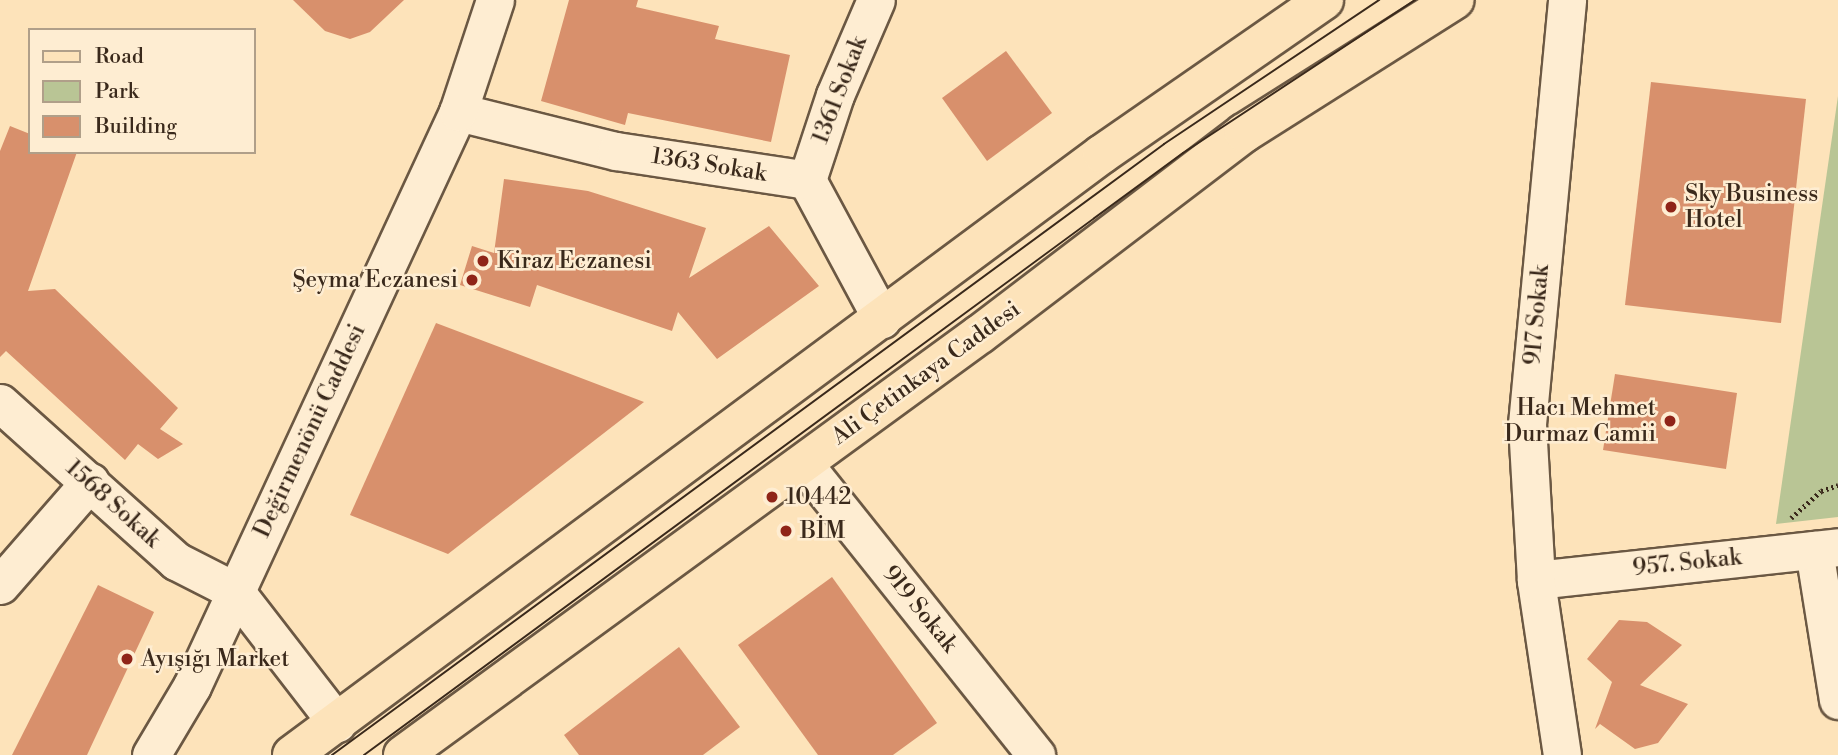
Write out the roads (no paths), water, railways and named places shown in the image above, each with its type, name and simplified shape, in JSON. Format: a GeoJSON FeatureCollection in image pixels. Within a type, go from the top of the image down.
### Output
{"type":"FeatureCollection","features":[{"type":"Feature","properties":{"kind":"main road"},"geometry":{"type":"LineString","coordinates":[[292,755],[1222,67],[1324,0]]}},
{"type":"Feature","properties":{"kind":"main road","name":"Ali Çetinkaya Caddesi"},"geometry":{"type":"LineString","coordinates":[[403,755],[803,463],[1244,133],[1454,0]]}},
{"type":"Feature","properties":{"kind":"street","name":"Değirmenönü Caddesi"},"geometry":{"type":"LineString","coordinates":[[151,755],[192,686],[458,112],[495,0]]}},
{"type":"Feature","properties":{"kind":"street","name":"1361 Sokak"},"geometry":{"type":"LineString","coordinates":[[807,180],[835,95],[876,0]]}},
{"type":"Feature","properties":{"kind":"street","name":"917 Sokak"},"geometry":{"type":"LineString","coordinates":[[1562,755],[1536,580],[1527,424],[1567,0]]}},
{"type":"Feature","properties":{"kind":"street","name":"1363 Sokak"},"geometry":{"type":"LineString","coordinates":[[458,112],[616,151],[807,180]]}},
{"type":"Feature","properties":{"kind":"street"},"geometry":{"type":"LineString","coordinates":[[807,180],[882,319]]}},
{"type":"Feature","properties":{"kind":"street","name":"1568 Sokak"},"geometry":{"type":"LineString","coordinates":[[0,403],[176,561],[235,591]]}},
{"type":"Feature","properties":{"kind":"street","name":"919 Sokak"},"geometry":{"type":"LineString","coordinates":[[803,463],[1036,755]]}},
{"type":"Feature","properties":{"kind":"street"},"geometry":{"type":"LineString","coordinates":[[0,585],[90,482]]}},
{"type":"Feature","properties":{"kind":"street"},"geometry":{"type":"LineString","coordinates":[[1812,550],[1838,700]]}},
{"type":"Feature","properties":{"kind":"street","name":"957. Sokak"},"geometry":{"type":"LineString","coordinates":[[1536,580],[1812,550]]}},
{"type":"Feature","properties":{"kind":"street"},"geometry":{"type":"LineString","coordinates":[[235,591],[337,723]]}},
{"type":"Feature","properties":{"kind":"tram line"},"geometry":{"type":"LineString","coordinates":[[332,755],[1164,144],[1379,0]]}},
{"type":"Feature","properties":{"kind":"tram line"},"geometry":{"type":"LineString","coordinates":[[364,755],[1183,153],[1415,0]]}},
{"type":"Feature","properties":{"kind":"place","name":"Sky Business Hotel"},"geometry":{"type":"Point","coordinates":[1671,207]}},
{"type":"Feature","properties":{"kind":"place","name":"Kiraz Eczanesi"},"geometry":{"type":"Point","coordinates":[483,261]}},
{"type":"Feature","properties":{"kind":"place","name":"Şeyma Eczanesi"},"geometry":{"type":"Point","coordinates":[472,280]}},
{"type":"Feature","properties":{"kind":"place","name":"Hacı Mehmet Durmaz Camii"},"geometry":{"type":"Point","coordinates":[1670,421]}},
{"type":"Feature","properties":{"kind":"place","name":"10442"},"geometry":{"type":"Point","coordinates":[772,497]}},
{"type":"Feature","properties":{"kind":"place","name":"BİM"},"geometry":{"type":"Point","coordinates":[786,531]}},
{"type":"Feature","properties":{"kind":"place","name":"Ayışığı Market"},"geometry":{"type":"Point","coordinates":[127,659]}}]}
